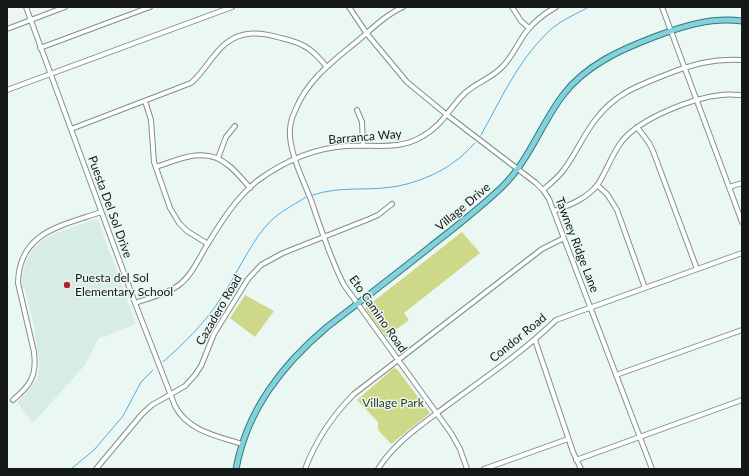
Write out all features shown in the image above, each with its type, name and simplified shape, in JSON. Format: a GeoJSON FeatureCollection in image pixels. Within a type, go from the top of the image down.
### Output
{"type":"FeatureCollection","features":[{"type":"Feature","properties":{"kind":"main road","name":"Village Drive"},"geometry":{"type":"LineString","coordinates":[[236,469],[242,444],[252,420],[264,398],[283,370],[310,342],[476,211],[504,185],[517,170],[554,108],[577,79],[598,63],[618,51],[671,30],[706,21],[742,20]]}},
{"type":"Feature","properties":{"kind":"street","name":"Puesta Del Sol Drive"},"geometry":{"type":"LineString","coordinates":[[26,7],[135,303],[178,413],[188,423],[199,429],[242,444]]}},
{"type":"Feature","properties":{"kind":"street"},"geometry":{"type":"LineString","coordinates":[[7,29],[66,7]]}},
{"type":"Feature","properties":{"kind":"street"},"geometry":{"type":"LineString","coordinates":[[40,48],[150,7]]}},
{"type":"Feature","properties":{"kind":"street"},"geometry":{"type":"LineString","coordinates":[[7,90],[232,7]]}},
{"type":"Feature","properties":{"kind":"street","name":"Tawney Ridge Lane"},"geometry":{"type":"LineString","coordinates":[[349,7],[367,34],[407,82],[543,190],[549,199],[652,469]]}},
{"type":"Feature","properties":{"kind":"street","name":"Eto Camino Road"},"geometry":{"type":"LineString","coordinates":[[403,7],[385,18],[326,66],[308,86],[301,97],[291,120],[290,137],[295,158],[340,276],[357,304],[456,442],[467,469]]}},
{"type":"Feature","properties":{"kind":"street"},"geometry":{"type":"LineString","coordinates":[[512,7],[521,21],[530,28]]}},
{"type":"Feature","properties":{"kind":"street","name":"Barranca Way"},"geometry":{"type":"LineString","coordinates":[[135,303],[156,296],[181,284],[194,268],[226,216],[250,188],[271,172],[295,158],[330,148],[344,146],[391,146],[409,143],[428,133],[447,115],[465,93],[492,76],[503,66],[530,28],[545,14],[556,7]]}},
{"type":"Feature","properties":{"kind":"street"},"geometry":{"type":"LineString","coordinates":[[662,7],[742,222]]}},
{"type":"Feature","properties":{"kind":"street"},"geometry":{"type":"LineString","coordinates":[[71,129],[190,83],[202,73],[224,45],[235,38],[251,33],[273,35],[303,45],[318,57],[326,66]]}},
{"type":"Feature","properties":{"kind":"street"},"geometry":{"type":"LineString","coordinates":[[543,190],[566,168],[582,139],[597,118],[614,100],[632,88],[685,68],[716,59],[742,60]]}},
{"type":"Feature","properties":{"kind":"street"},"geometry":{"type":"LineString","coordinates":[[554,211],[580,200],[597,185],[622,141],[637,127],[651,118],[696,100],[722,94],[742,96]]}},
{"type":"Feature","properties":{"kind":"street"},"geometry":{"type":"LineString","coordinates":[[145,101],[152,120],[153,157],[170,208],[176,219],[187,231],[208,244]]}},
{"type":"Feature","properties":{"kind":"street"},"geometry":{"type":"LineString","coordinates":[[357,110],[362,122],[363,146]]}},
{"type":"Feature","properties":{"kind":"street"},"geometry":{"type":"LineString","coordinates":[[218,158],[226,137],[235,126]]}},
{"type":"Feature","properties":{"kind":"street"},"geometry":{"type":"LineString","coordinates":[[637,127],[653,151],[697,269]]}},
{"type":"Feature","properties":{"kind":"street"},"geometry":{"type":"LineString","coordinates":[[156,167],[194,155],[206,155],[218,158],[228,165],[250,188]]}},
{"type":"Feature","properties":{"kind":"street"},"geometry":{"type":"LineString","coordinates":[[729,187],[742,183]]}},
{"type":"Feature","properties":{"kind":"street"},"geometry":{"type":"LineString","coordinates":[[597,185],[607,194],[617,210],[645,288]]}},
{"type":"Feature","properties":{"kind":"street","name":"Cazadero Road"},"geometry":{"type":"LineString","coordinates":[[96,469],[142,414],[152,405],[185,386],[199,371],[214,334],[248,279],[256,269],[265,261],[275,256],[369,219],[392,204]]}},
{"type":"Feature","properties":{"kind":"street"},"geometry":{"type":"LineString","coordinates":[[14,400],[30,384],[35,361],[18,283],[18,272],[24,253],[32,243],[45,234],[101,212]]}},
{"type":"Feature","properties":{"kind":"street"},"geometry":{"type":"LineString","coordinates":[[306,469],[320,436],[340,409],[354,394],[542,249],[564,238]]}},
{"type":"Feature","properties":{"kind":"street","name":"Condor Road"},"geometry":{"type":"LineString","coordinates":[[378,469],[391,452],[413,431],[535,340],[556,320],[742,253]]}},
{"type":"Feature","properties":{"kind":"street"},"geometry":{"type":"LineString","coordinates":[[616,375],[742,330]]}},
{"type":"Feature","properties":{"kind":"street"},"geometry":{"type":"LineString","coordinates":[[535,340],[568,439],[581,469]]}},
{"type":"Feature","properties":{"kind":"street"},"geometry":{"type":"LineString","coordinates":[[576,460],[742,400]]}},
{"type":"Feature","properties":{"kind":"street"},"geometry":{"type":"LineString","coordinates":[[484,469],[568,439]]}},
{"type":"Feature","properties":{"kind":"shaded area"},"geometry":{"type":"Polygon","coordinates":[[[96,219],[98,220],[136,324],[98,339],[85,365],[33,423],[17,402],[35,382],[39,370],[39,358],[35,339],[36,334],[25,289],[22,287],[22,276],[26,261],[33,248],[43,240],[54,234],[96,219]]]}},
{"type":"Feature","properties":{"kind":"green space"},"geometry":{"type":"Polygon","coordinates":[[[462,232],[480,253],[404,313],[409,320],[386,337],[365,308],[462,232]]]}},
{"type":"Feature","properties":{"kind":"green space"},"geometry":{"type":"Polygon","coordinates":[[[245,295],[274,311],[255,337],[230,318],[245,295]]]}},
{"type":"Feature","properties":{"kind":"green space","name":"Village Park"},"geometry":{"type":"Polygon","coordinates":[[[394,368],[397,369],[430,413],[391,444],[378,430],[378,422],[357,400],[394,368]]]}},
{"type":"Feature","properties":{"kind":"waterway"},"geometry":{"type":"LineString","coordinates":[[481,135],[517,70],[535,46],[555,26],[589,7]]}},
{"type":"Feature","properties":{"kind":"waterway"},"geometry":{"type":"LineString","coordinates":[[313,195],[323,192],[382,188],[408,184],[432,175],[447,167],[460,158],[475,143]]}},
{"type":"Feature","properties":{"kind":"waterway"},"geometry":{"type":"LineString","coordinates":[[163,362],[207,318],[225,292],[253,243],[270,221],[306,197]]}},
{"type":"Feature","properties":{"kind":"waterway"},"geometry":{"type":"LineString","coordinates":[[71,469],[94,450],[123,416],[141,382],[153,370]]}},
{"type":"Feature","properties":{"kind":"place","name":"Puesta del Sol Elementary School"},"geometry":{"type":"Point","coordinates":[67,285]}}]}
